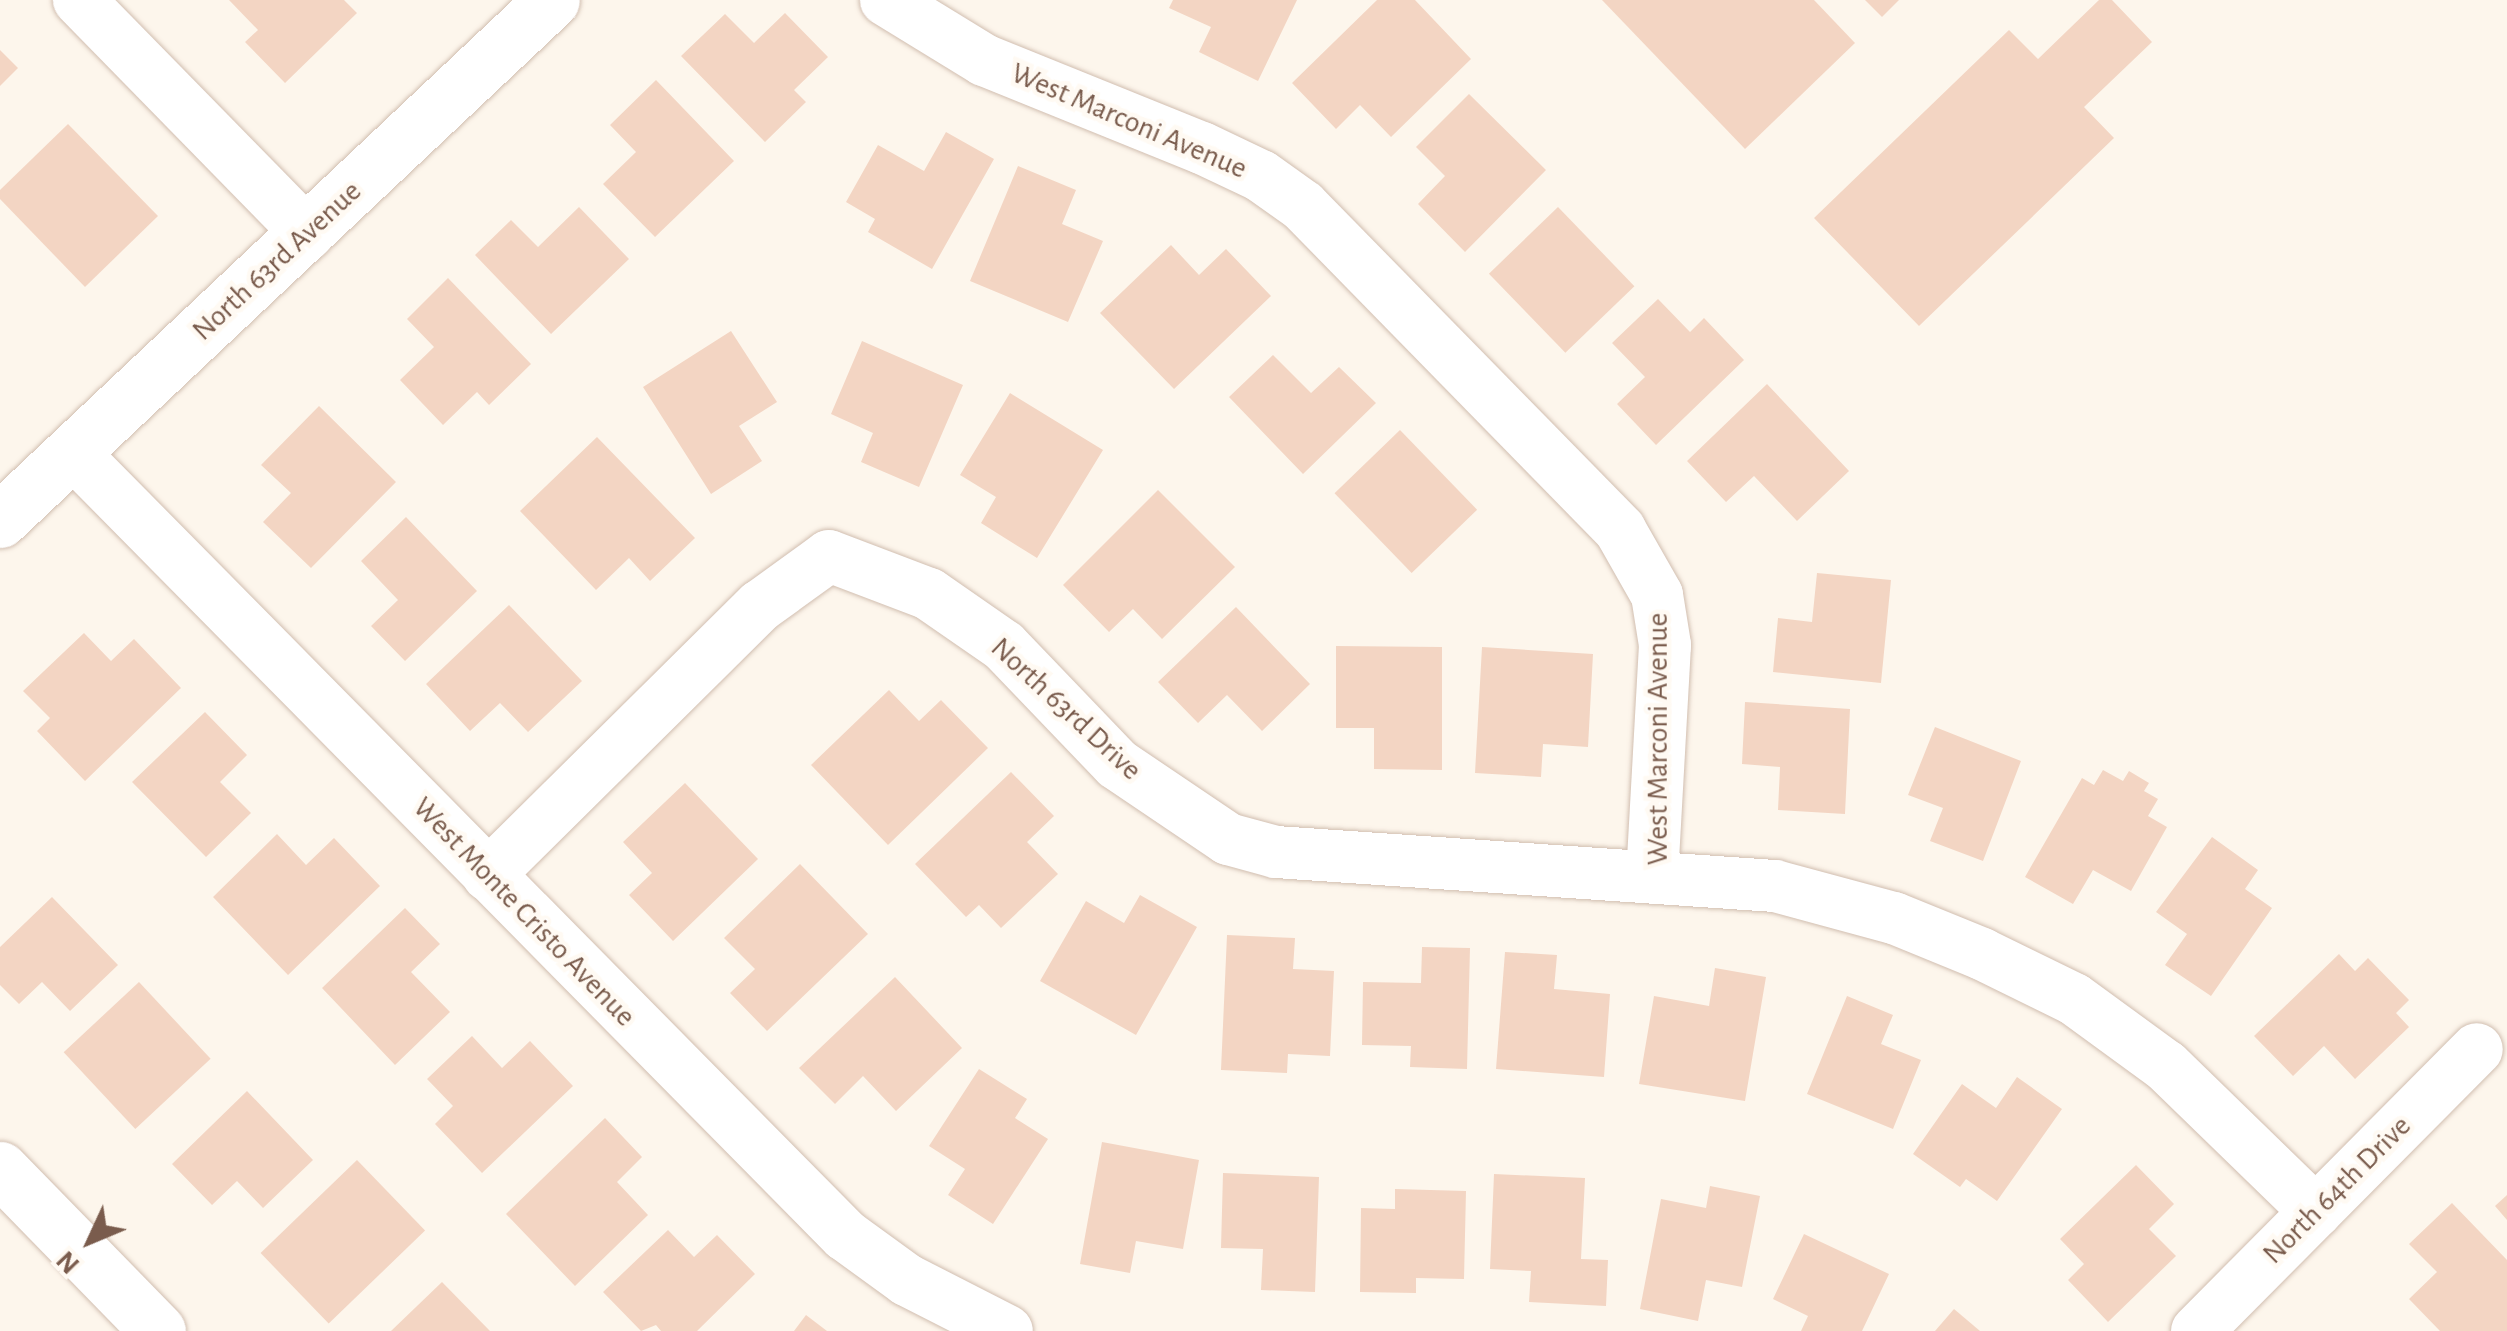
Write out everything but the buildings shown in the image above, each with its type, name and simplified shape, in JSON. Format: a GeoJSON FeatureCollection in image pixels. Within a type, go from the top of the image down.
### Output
{"type":"FeatureCollection","features":[{"type":"Feature","properties":{"kind":"street"},"geometry":{"type":"LineString","coordinates":[[80,0],[308,234]]}},
{"type":"Feature","properties":{"kind":"street","name":"North 63rd Avenue"},"geometry":{"type":"LineString","coordinates":[[0,520],[308,234],[552,0]]}},
{"type":"Feature","properties":{"kind":"street","name":"West Marconi Avenue"},"geometry":{"type":"LineString","coordinates":[[886,0],[984,60],[1202,148],[1261,176],[1303,206],[1620,530],[1657,595],[1664,645],[1652,876],[1775,886],[1894,918],[2074,999],[2166,1066],[2316,1212]]}},
{"type":"Feature","properties":{"kind":"street","name":"West Monte Cristo Avenue"},"geometry":{"type":"LineString","coordinates":[[73,452],[844,1235],[907,1280],[1007,1331]]}},
{"type":"Feature","properties":{"kind":"street","name":"North 63rd Drive"},"geometry":{"type":"LineString","coordinates":[[488,875],[760,606],[829,556],[929,594],[1004,646],[1117,764],[1228,839],[1276,852],[1652,876]]}},
{"type":"Feature","properties":{"kind":"street","name":"North 64th Drive"},"geometry":{"type":"LineString","coordinates":[[2197,1331],[2477,1049]]}},
{"type":"Feature","properties":{"kind":"street"},"geometry":{"type":"LineString","coordinates":[[0,1169],[158,1331]]}}]}
